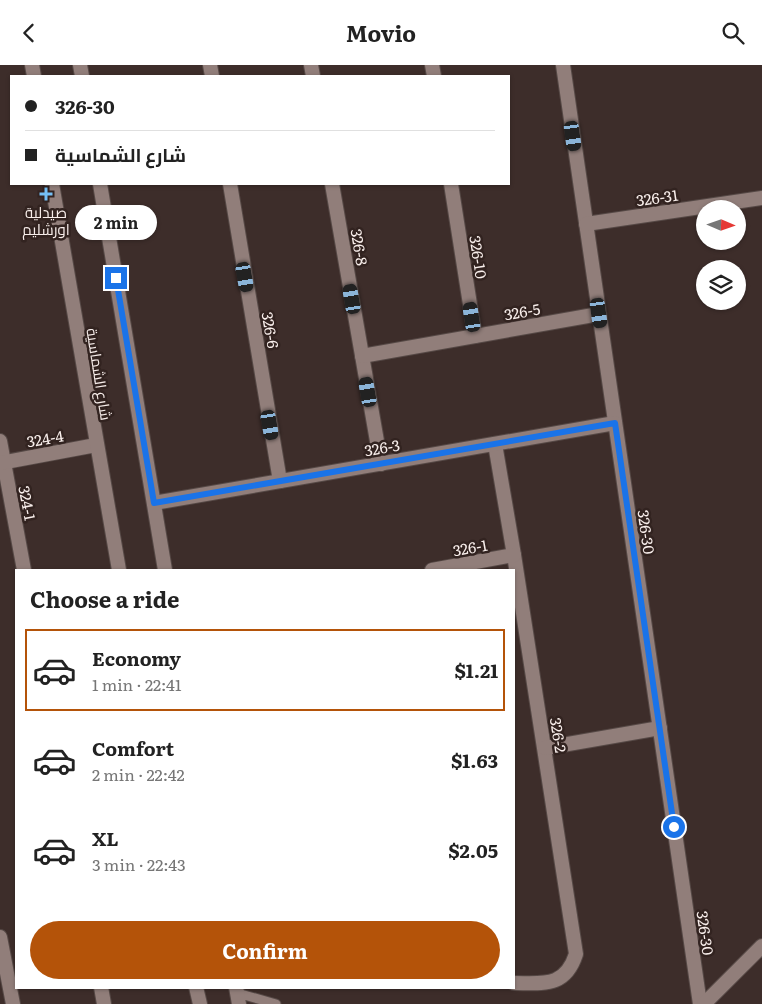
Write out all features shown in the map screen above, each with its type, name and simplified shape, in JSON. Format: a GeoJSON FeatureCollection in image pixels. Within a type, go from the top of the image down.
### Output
{"type":"FeatureCollection","features":[{"type":"Feature","properties":{"kind":"street","name":"326-30"},"geometry":{"type":"LineString","coordinates":[[563,65],[702,1004]]}},
{"type":"Feature","properties":{"kind":"street","name":"شارع الشماسية"},"geometry":{"type":"LineString","coordinates":[[52,185],[119,569]]}},
{"type":"Feature","properties":{"kind":"street","name":"شارع الشماسية"},"geometry":{"type":"LineString","coordinates":[[100,185],[165,569]]}},
{"type":"Feature","properties":{"kind":"street","name":"326-6"},"geometry":{"type":"LineString","coordinates":[[230,185],[280,481]]}},
{"type":"Feature","properties":{"kind":"street","name":"326-8"},"geometry":{"type":"LineString","coordinates":[[332,185],[381,464]]}},
{"type":"Feature","properties":{"kind":"street","name":"326-10"},"geometry":{"type":"LineString","coordinates":[[451,185],[476,336]]}},
{"type":"Feature","properties":{"kind":"street","name":"326-31"},"geometry":{"type":"LineString","coordinates":[[586,224],[762,198]]}},
{"type":"Feature","properties":{"kind":"street","name":"326-5"},"geometry":{"type":"LineString","coordinates":[[362,356],[599,313]]}},
{"type":"Feature","properties":{"kind":"street","name":"326-3"},"geometry":{"type":"LineString","coordinates":[[154,503],[615,423]]}},
{"type":"Feature","properties":{"kind":"street","name":"324-1"},"geometry":{"type":"LineString","coordinates":[[0,441],[2,463],[24,569]]}},
{"type":"Feature","properties":{"kind":"street","name":"326-2"},"geometry":{"type":"LineString","coordinates":[[495,444],[576,954],[572,966],[563,977],[548,983],[515,983]]}},
{"type":"Feature","properties":{"kind":"street","name":"324-4"},"geometry":{"type":"LineString","coordinates":[[2,463],[96,445]]}},
{"type":"Feature","properties":{"kind":"street","name":"326-1"},"geometry":{"type":"LineString","coordinates":[[437,569],[514,555]]}},
{"type":"Feature","properties":{"kind":"street"},"geometry":{"type":"LineString","coordinates":[[544,749],[660,728]]}},
{"type":"Feature","properties":{"kind":"street"},"geometry":{"type":"LineString","coordinates":[[0,937],[13,1004]]}},
{"type":"Feature","properties":{"kind":"street"},"geometry":{"type":"LineString","coordinates":[[702,1004],[762,946]]}},
{"type":"Feature","properties":{"kind":"street"},"geometry":{"type":"LineString","coordinates":[[101,989],[104,1004]]}},
{"type":"Feature","properties":{"kind":"street"},"geometry":{"type":"LineString","coordinates":[[196,989],[200,1004]]}},
{"type":"Feature","properties":{"kind":"lane"},"geometry":{"type":"LineString","coordinates":[[237,995],[276,1004]]}},
{"type":"Feature","properties":{"kind":"place","name":"صيدلية اورشليم"},"geometry":{"type":"Point","coordinates":[46,194]}},
{"type":"Feature","properties":{"kind":"route"},"geometry":{"type":"LineString","coordinates":[[116,278],[154,503],[615,423],[674,827]]}}]}
